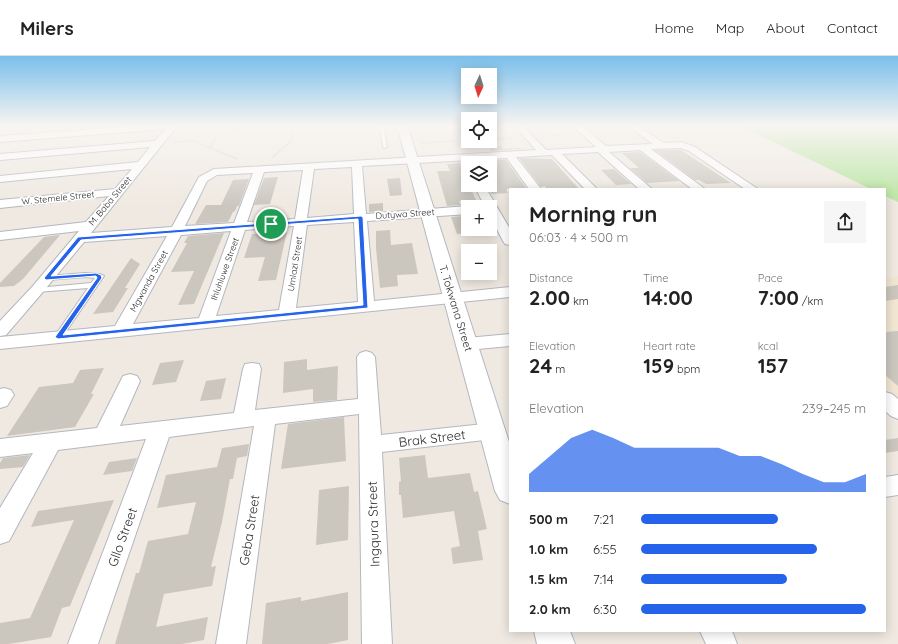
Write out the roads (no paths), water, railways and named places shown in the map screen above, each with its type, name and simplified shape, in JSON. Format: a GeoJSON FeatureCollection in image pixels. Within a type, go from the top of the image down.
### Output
{"type":"FeatureCollection","features":[{"type":"Feature","properties":{"kind":"street"},"geometry":{"type":"LineString","coordinates":[[0,157],[51,152]]}},
{"type":"Feature","properties":{"kind":"street","name":"M. Baba Street"},"geometry":{"type":"LineString","coordinates":[[0,331],[37,290],[88,226],[150,152]]}},
{"type":"Feature","properties":{"kind":"street"},"geometry":{"type":"LineString","coordinates":[[265,164],[309,166],[358,163],[409,152]]}},
{"type":"Feature","properties":{"kind":"street","name":"T. Tokwana Street"},"geometry":{"type":"LineString","coordinates":[[416,152],[427,212],[454,298],[509,487]]}},
{"type":"Feature","properties":{"kind":"street"},"geometry":{"type":"LineString","coordinates":[[423,152],[461,160]]}},
{"type":"Feature","properties":{"kind":"street"},"geometry":{"type":"LineString","coordinates":[[476,152],[479,156],[536,152]]}},
{"type":"Feature","properties":{"kind":"street"},"geometry":{"type":"LineString","coordinates":[[554,152],[590,188]]}},
{"type":"Feature","properties":{"kind":"street"},"geometry":{"type":"LineString","coordinates":[[606,152],[645,188]]}},
{"type":"Feature","properties":{"kind":"street"},"geometry":{"type":"LineString","coordinates":[[650,152],[698,188]]}},
{"type":"Feature","properties":{"kind":"street"},"geometry":{"type":"LineString","coordinates":[[696,152],[750,188]]}},
{"type":"Feature","properties":{"kind":"street"},"geometry":{"type":"LineString","coordinates":[[509,154],[533,188]]}},
{"type":"Feature","properties":{"kind":"street"},"geometry":{"type":"LineString","coordinates":[[358,163],[366,306]]}},
{"type":"Feature","properties":{"kind":"street","name":"Mgwanda Street"},"geometry":{"type":"LineString","coordinates":[[121,331],[177,230],[203,179],[214,172],[265,164]]}},
{"type":"Feature","properties":{"kind":"street","name":"Ihluhluwe Street"},"geometry":{"type":"LineString","coordinates":[[205,323],[265,164]]}},
{"type":"Feature","properties":{"kind":"street"},"geometry":{"type":"LineString","coordinates":[[0,178],[140,165]]}},
{"type":"Feature","properties":{"kind":"street","name":"Umlazi Street"},"geometry":{"type":"LineString","coordinates":[[287,314],[309,166]]}},
{"type":"Feature","properties":{"kind":"street","name":"W. Stemele Street"},"geometry":{"type":"LineString","coordinates":[[0,204],[117,192]]}},
{"type":"Feature","properties":{"kind":"street","name":"Dutywa Street"},"geometry":{"type":"LineString","coordinates":[[79,238],[461,210]]}},
{"type":"Feature","properties":{"kind":"street"},"geometry":{"type":"LineString","coordinates":[[497,213],[509,239]]}},
{"type":"Feature","properties":{"kind":"street"},"geometry":{"type":"LineString","coordinates":[[0,246],[6,236],[88,226]]}},
{"type":"Feature","properties":{"kind":"street"},"geometry":{"type":"LineString","coordinates":[[0,343],[509,292]]}},
{"type":"Feature","properties":{"kind":"street"},"geometry":{"type":"LineString","coordinates":[[467,344],[509,340]]}},
{"type":"Feature","properties":{"kind":"street","name":"Ingqura Street"},"geometry":{"type":"LineString","coordinates":[[366,357],[371,445],[377,644]]}},
{"type":"Feature","properties":{"kind":"street"},"geometry":{"type":"LineString","coordinates":[[252,369],[254,418]]}},
{"type":"Feature","properties":{"kind":"street"},"geometry":{"type":"LineString","coordinates":[[104,436],[130,381]]}},
{"type":"Feature","properties":{"kind":"street"},"geometry":{"type":"LineString","coordinates":[[886,400],[898,410]]}},
{"type":"Feature","properties":{"kind":"street"},"geometry":{"type":"LineString","coordinates":[[0,448],[368,404]]}},
{"type":"Feature","properties":{"kind":"street","name":"Geba Street"},"geometry":{"type":"LineString","coordinates":[[231,644],[254,418]]}},
{"type":"Feature","properties":{"kind":"street","name":"Gllo Street"},"geometry":{"type":"LineString","coordinates":[[83,644],[161,429]]}},
{"type":"Feature","properties":{"kind":"street","name":"Brak Street"},"geometry":{"type":"LineString","coordinates":[[371,445],[493,431]]}},
{"type":"Feature","properties":{"kind":"street"},"geometry":{"type":"LineString","coordinates":[[0,532],[51,442]]}},
{"type":"Feature","properties":{"kind":"street"},"geometry":{"type":"LineString","coordinates":[[886,487],[898,485]]}},
{"type":"Feature","properties":{"kind":"street"},"geometry":{"type":"LineString","coordinates":[[552,632],[556,644]]}},
{"type":"Feature","properties":{"kind":"street"},"geometry":{"type":"LineString","coordinates":[[716,632],[722,644]]}},
{"type":"Feature","properties":{"kind":"lane"},"geometry":{"type":"LineString","coordinates":[[46,278],[85,275],[100,276],[58,337]]}},
{"type":"Feature","properties":{"kind":"lane"},"geometry":{"type":"LineString","coordinates":[[37,290],[94,285]]}}]}
